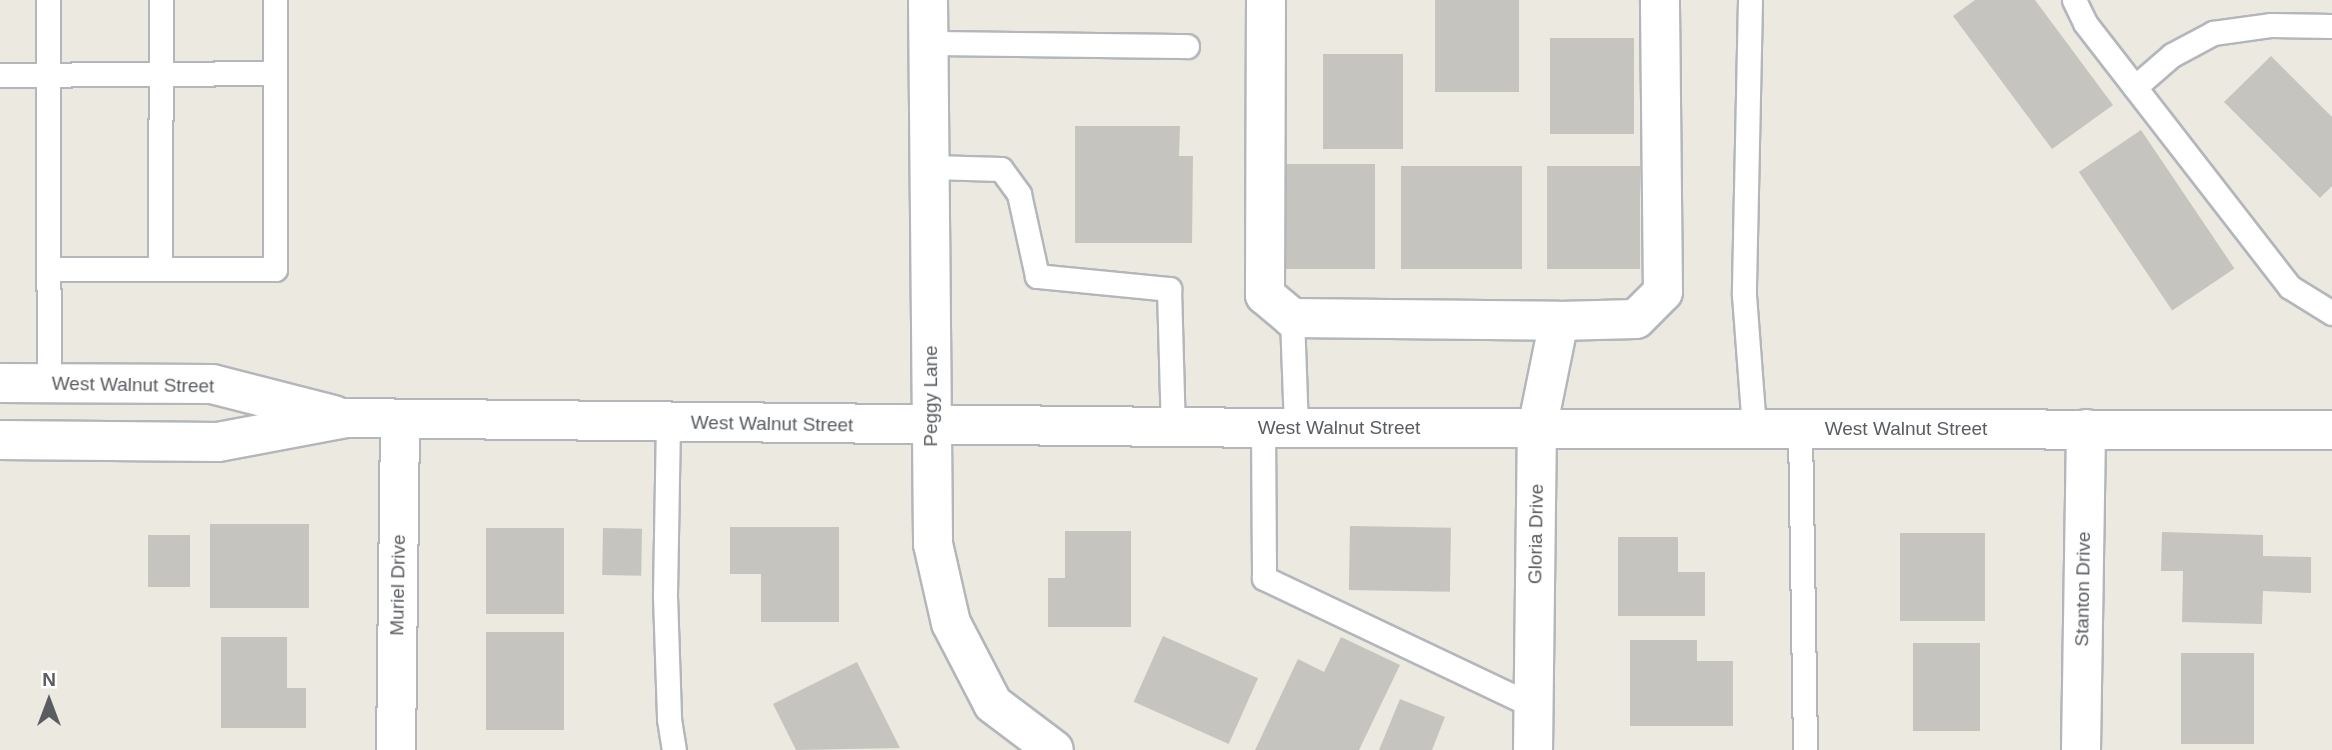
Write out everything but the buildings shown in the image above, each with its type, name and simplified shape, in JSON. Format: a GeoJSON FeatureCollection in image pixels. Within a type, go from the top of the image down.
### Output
{"type":"FeatureCollection","features":[{"type":"Feature","properties":{"kind":"street","name":"Peggy Lane"},"geometry":{"type":"LineString","coordinates":[[928,0],[932,167],[930,426],[933,544],[951,623],[993,704],[1054,750]]}},
{"type":"Feature","properties":{"kind":"street"},"geometry":{"type":"LineString","coordinates":[[1266,0],[1265,295],[1293,318],[1559,321],[1636,319],[1663,292],[1660,0]]}},
{"type":"Feature","properties":{"kind":"street","name":"Gloria Drive"},"geometry":{"type":"LineString","coordinates":[[1533,750],[1537,429],[1559,321]]}},
{"type":"Feature","properties":{"kind":"street","name":"West Walnut Street"},"geometry":{"type":"LineString","coordinates":[[0,383],[212,384],[346,418]]}},
{"type":"Feature","properties":{"kind":"street","name":"West Walnut Street"},"geometry":{"type":"LineString","coordinates":[[0,440],[218,442],[346,418],[1173,428],[2332,430]]}},
{"type":"Feature","properties":{"kind":"street","name":"Muriel Drive"},"geometry":{"type":"LineString","coordinates":[[396,750],[400,419]]}},
{"type":"Feature","properties":{"kind":"street","name":"Stanton Drive"},"geometry":{"type":"LineString","coordinates":[[2081,750],[2086,429]]}},
{"type":"Feature","properties":{"kind":"lane"},"geometry":{"type":"LineString","coordinates":[[48,0],[49,383]]}},
{"type":"Feature","properties":{"kind":"lane"},"geometry":{"type":"LineString","coordinates":[[160,269],[161,0]]}},
{"type":"Feature","properties":{"kind":"lane"},"geometry":{"type":"LineString","coordinates":[[49,269],[275,269],[275,0]]}},
{"type":"Feature","properties":{"kind":"lane"},"geometry":{"type":"LineString","coordinates":[[1750,0],[1744,295],[1754,429]]}},
{"type":"Feature","properties":{"kind":"lane"},"geometry":{"type":"LineString","coordinates":[[2074,0],[2085,23],[2290,287],[2332,313]]}},
{"type":"Feature","properties":{"kind":"lane"},"geometry":{"type":"LineString","coordinates":[[2135,87],[2172,55],[2213,33],[2271,25],[2332,26]]}},
{"type":"Feature","properties":{"kind":"lane"},"geometry":{"type":"LineString","coordinates":[[927,43],[1187,46]]}},
{"type":"Feature","properties":{"kind":"lane"},"geometry":{"type":"LineString","coordinates":[[0,75],[275,73]]}},
{"type":"Feature","properties":{"kind":"lane"},"geometry":{"type":"LineString","coordinates":[[932,167],[1001,169],[1019,194],[1037,276],[1169,289],[1173,428]]}},
{"type":"Feature","properties":{"kind":"lane"},"geometry":{"type":"LineString","coordinates":[[1293,318],[1264,578],[1533,706]]}},
{"type":"Feature","properties":{"kind":"lane"},"geometry":{"type":"LineString","coordinates":[[668,422],[665,596],[669,719],[674,750]]}},
{"type":"Feature","properties":{"kind":"lane"},"geometry":{"type":"LineString","coordinates":[[1800,429],[1805,750]]}}]}
